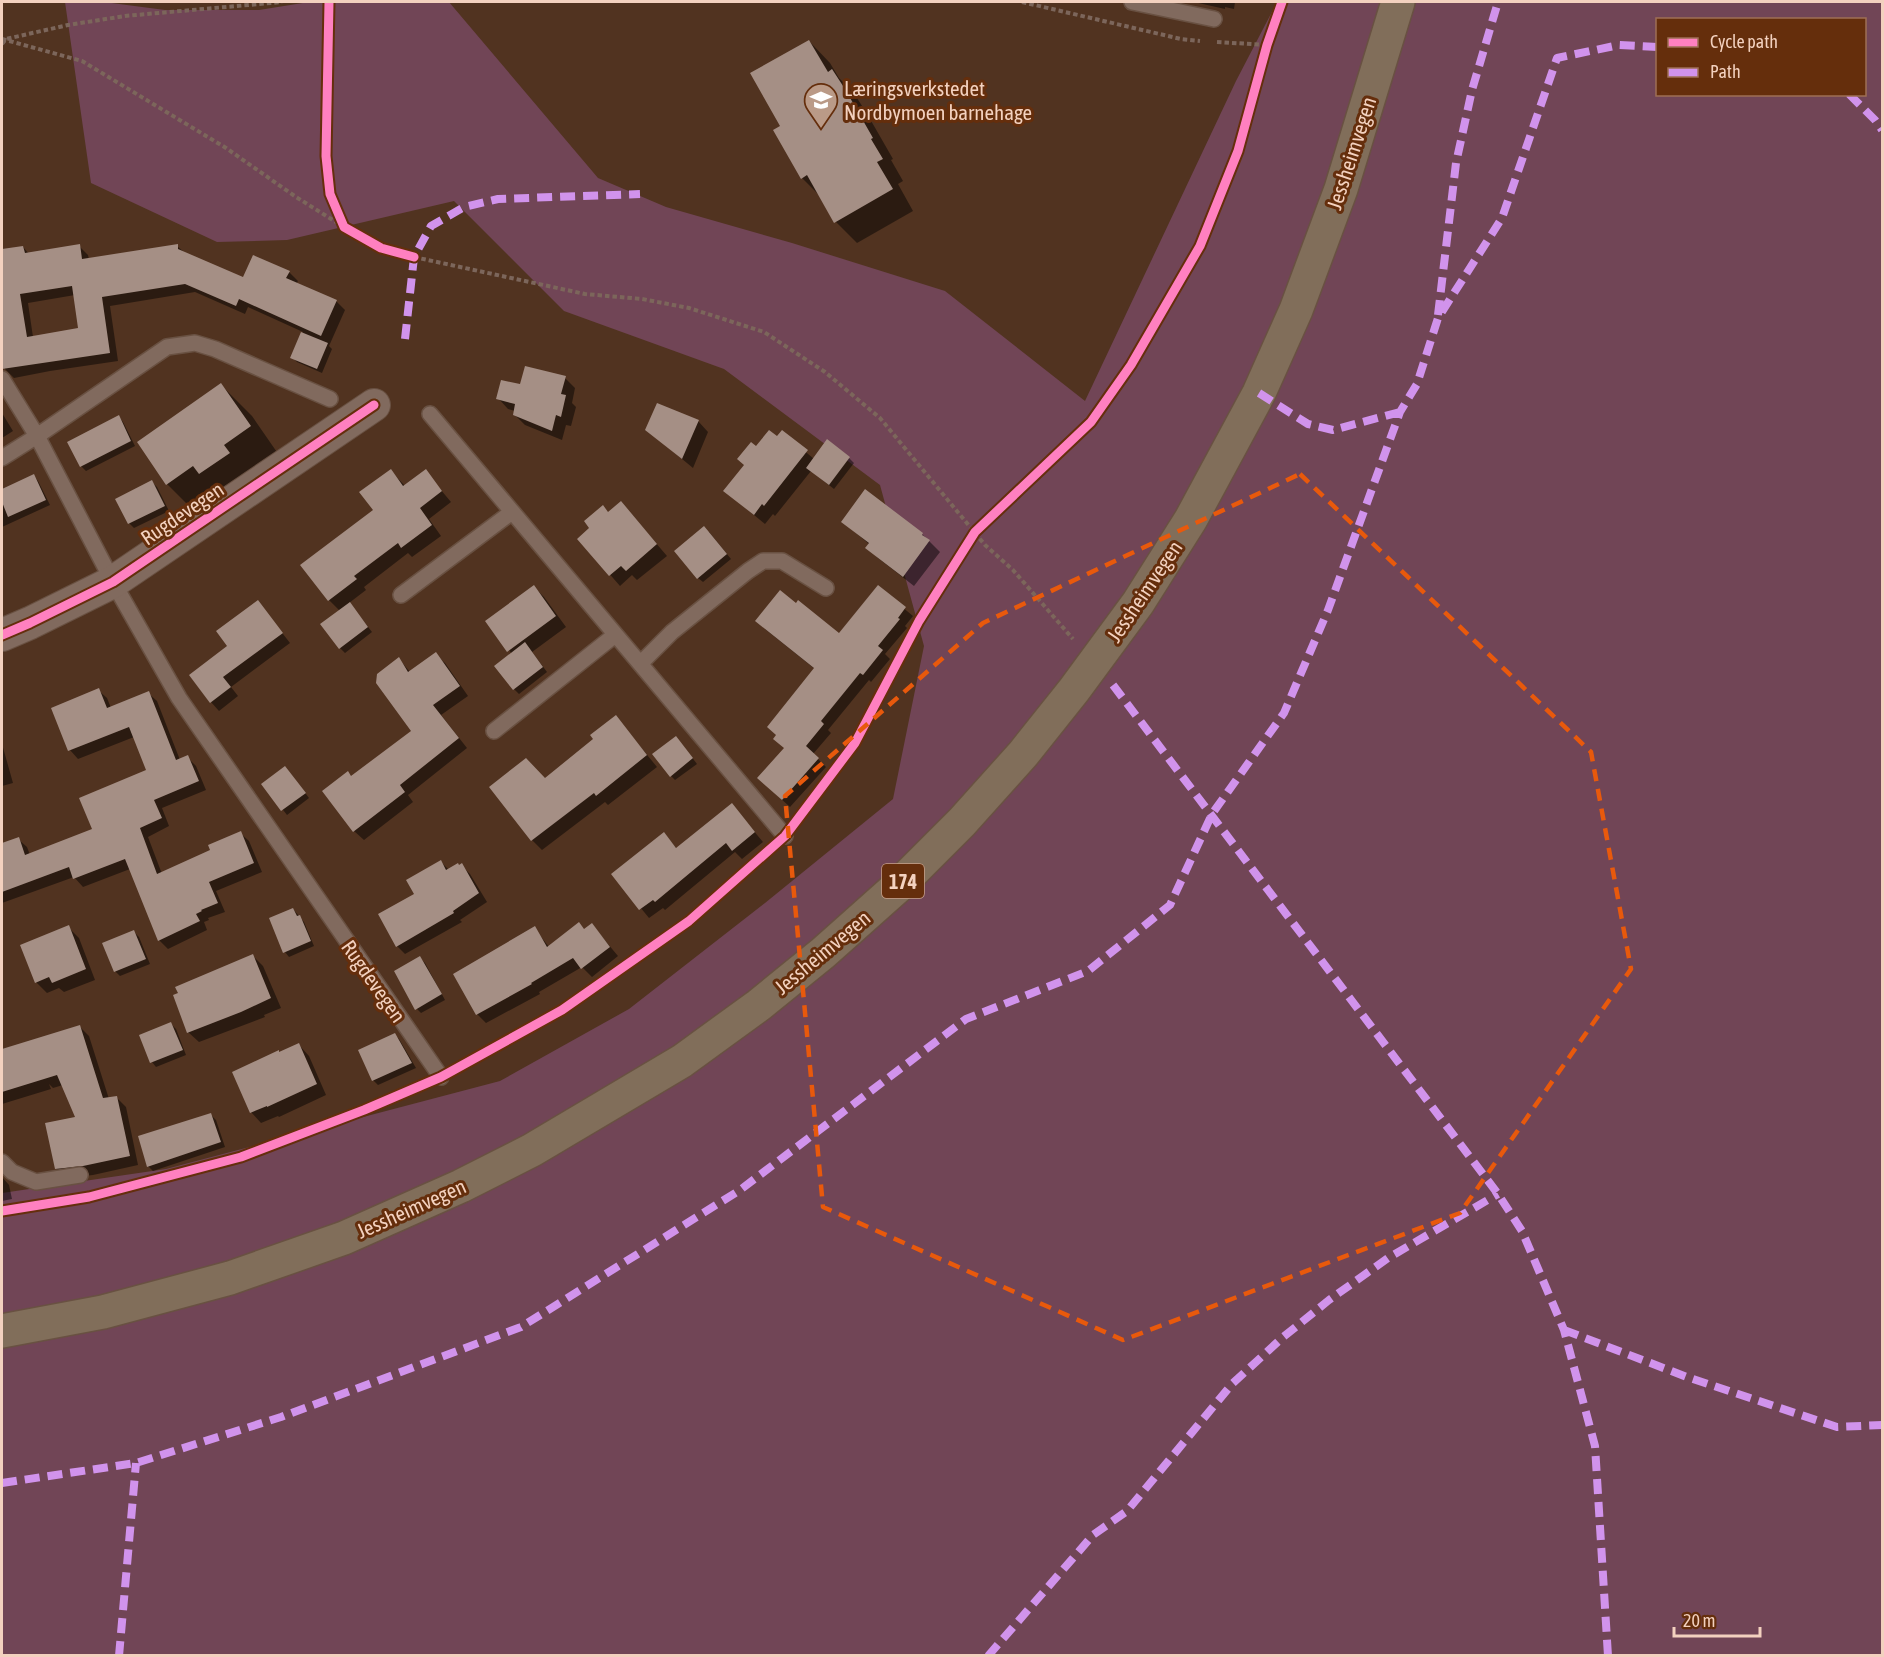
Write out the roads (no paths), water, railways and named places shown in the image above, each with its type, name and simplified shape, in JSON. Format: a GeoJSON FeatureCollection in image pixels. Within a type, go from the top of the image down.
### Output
{"type":"FeatureCollection","features":[{"type":"Feature","properties":{"kind":"main road","name":"Jessheimvegen"},"geometry":{"type":"LineString","coordinates":[[2,1331],[103,1312],[230,1278],[344,1238],[461,1186],[532,1150],[682,1061],[759,1005],[896,888],[962,822],[1023,754],[1138,603],[1191,519],[1259,393],[1296,310],[1341,189],[1398,2]]}},
{"type":"Feature","properties":{"kind":"street","name":"Rugdevegen"},"geometry":{"type":"LineString","coordinates":[[2,634],[30,623],[114,582],[374,405]]}},
{"type":"Feature","properties":{"kind":"lane"},"geometry":{"type":"LineString","coordinates":[[1132,2],[1214,19]]}},
{"type":"Feature","properties":{"kind":"lane"},"geometry":{"type":"LineString","coordinates":[[2,458],[167,347],[195,343],[215,349],[330,399]]}},
{"type":"Feature","properties":{"kind":"lane","name":"Rugdevegen"},"geometry":{"type":"LineString","coordinates":[[2,379],[37,436],[114,582],[179,698],[441,1077]]}},
{"type":"Feature","properties":{"kind":"lane"},"geometry":{"type":"LineString","coordinates":[[430,414],[785,836]]}},
{"type":"Feature","properties":{"kind":"lane"},"geometry":{"type":"LineString","coordinates":[[401,595],[512,512]]}},
{"type":"Feature","properties":{"kind":"lane"},"geometry":{"type":"LineString","coordinates":[[640,663],[672,632],[763,561],[782,561],[826,588]]}},
{"type":"Feature","properties":{"kind":"lane"},"geometry":{"type":"LineString","coordinates":[[494,731],[615,635]]}},
{"type":"Feature","properties":{"kind":"lane"},"geometry":{"type":"LineString","coordinates":[[2,1162],[12,1172],[36,1182],[80,1175]]}},
{"type":"Feature","properties":{"kind":"place","name":"Læringsverkstedet Nordbymoen barnehage"},"geometry":{"type":"Point","coordinates":[821,129]}}]}
